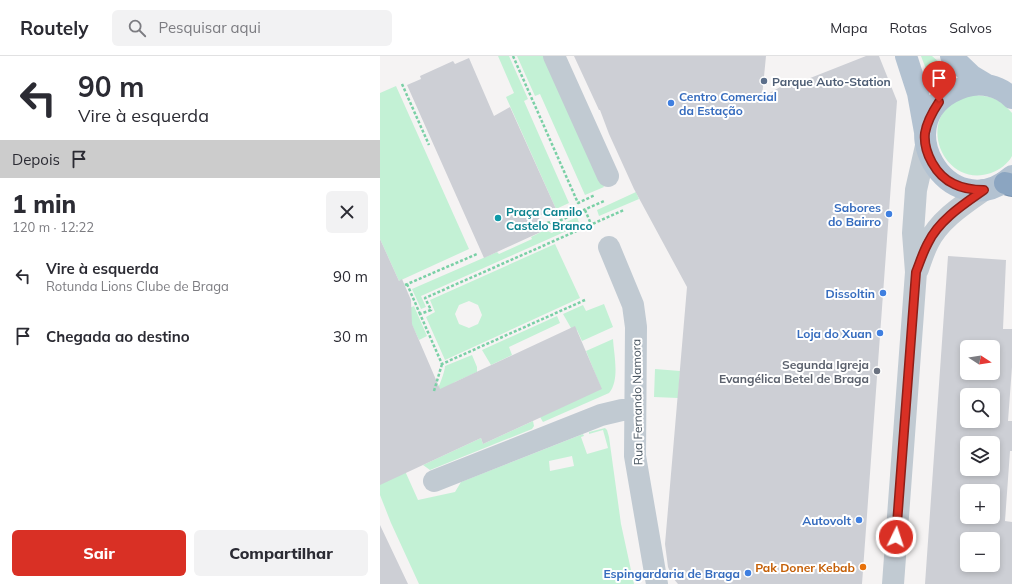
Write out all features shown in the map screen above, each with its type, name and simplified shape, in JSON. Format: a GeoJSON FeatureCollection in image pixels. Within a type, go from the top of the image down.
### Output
{"type":"FeatureCollection","features":[{"type":"Feature","properties":{"kind":"main road"},"geometry":{"type":"LineString","coordinates":[[906,56],[918,93],[931,162],[940,174],[953,184],[968,189],[984,190],[1010,181]]}},
{"type":"Feature","properties":{"kind":"main road"},"geometry":{"type":"LineString","coordinates":[[951,56],[972,76],[1004,92]]}},
{"type":"Feature","properties":{"kind":"main road"},"geometry":{"type":"LineString","coordinates":[[926,140],[930,116],[939,102],[953,91],[970,85],[1004,92]]}},
{"type":"Feature","properties":{"kind":"street"},"geometry":{"type":"LineString","coordinates":[[554,56],[604,185]]}},
{"type":"Feature","properties":{"kind":"street"},"geometry":{"type":"LineString","coordinates":[[893,584],[916,272],[913,233],[916,197],[926,140]]}},
{"type":"Feature","properties":{"kind":"street"},"geometry":{"type":"LineString","coordinates":[[916,272],[928,242],[943,223],[959,208],[984,190]]}},
{"type":"Feature","properties":{"kind":"street","name":"Rua Fernando Namora"},"geometry":{"type":"LineString","coordinates":[[609,247],[633,305],[636,327],[635,456],[657,584]]}},
{"type":"Feature","properties":{"kind":"street"},"geometry":{"type":"LineString","coordinates":[[434,481],[601,415],[622,410],[635,410]]}},
{"type":"Feature","properties":{"kind":"path"},"geometry":{"type":"LineString","coordinates":[[513,56],[578,202],[604,185]]}},
{"type":"Feature","properties":{"kind":"path"},"geometry":{"type":"LineString","coordinates":[[402,84],[429,145]]}},
{"type":"Feature","properties":{"kind":"path"},"geometry":{"type":"LineString","coordinates":[[547,224],[551,222],[552,224],[608,200]]}},
{"type":"Feature","properties":{"kind":"path"},"geometry":{"type":"LineString","coordinates":[[586,210],[592,224]]}},
{"type":"Feature","properties":{"kind":"path"},"geometry":{"type":"LineString","coordinates":[[420,314],[431,310],[425,298],[624,210]]}},
{"type":"Feature","properties":{"kind":"path"},"geometry":{"type":"LineString","coordinates":[[434,391],[442,364],[406,285],[477,254]]}},
{"type":"Feature","properties":{"kind":"path"},"geometry":{"type":"LineString","coordinates":[[442,364],[585,300]]}},
{"type":"Feature","properties":{"kind":"green space"},"geometry":{"type":"Polygon","coordinates":[[[498,56],[509,56],[528,99],[524,101],[569,203],[556,209],[506,97],[514,93],[498,56]]]}},
{"type":"Feature","properties":{"kind":"green space"},"geometry":{"type":"Polygon","coordinates":[[[517,56],[545,56],[604,187],[585,195],[540,94],[535,96],[517,56]]]}},
{"type":"Feature","properties":{"kind":"green space"},"geometry":{"type":"Polygon","coordinates":[[[921,56],[932,56],[952,73],[951,79],[937,86],[932,85],[921,56]]]}},
{"type":"Feature","properties":{"kind":"green space"},"geometry":{"type":"Polygon","coordinates":[[[396,86],[469,249],[399,281],[380,239],[380,93],[396,86]]]}},
{"type":"Feature","properties":{"kind":"green space"},"geometry":{"type":"Polygon","coordinates":[[[972,95],[985,96],[995,99],[1003,104],[1012,113],[1012,156],[1008,162],[991,173],[975,175],[961,171],[949,163],[941,151],[938,137],[939,123],[945,110],[957,100],[972,95]]]}},
{"type":"Feature","properties":{"kind":"green space"},"geometry":{"type":"Polygon","coordinates":[[[636,192],[639,199],[599,216],[597,210],[636,192]]]}},
{"type":"Feature","properties":{"kind":"green space"},"geometry":{"type":"Polygon","coordinates":[[[577,217],[580,225],[421,296],[426,307],[421,309],[412,289],[497,252],[499,254],[532,239],[531,237],[545,230],[552,233],[562,224],[577,217]]]}},
{"type":"Feature","properties":{"kind":"green space"},"geometry":{"type":"Polygon","coordinates":[[[555,244],[580,298],[445,360],[426,317],[435,312],[430,300],[555,244]],[[469,301],[459,305],[455,314],[459,324],[469,328],[478,324],[482,315],[478,305],[469,301]]]}},
{"type":"Feature","properties":{"kind":"green space"},"geometry":{"type":"Polygon","coordinates":[[[604,304],[613,327],[582,341],[577,330],[571,328],[563,314],[583,305],[586,311],[604,304]]]}},
{"type":"Feature","properties":{"kind":"green space"},"geometry":{"type":"Polygon","coordinates":[[[414,306],[427,336],[419,340],[405,310],[414,306]]]}},
{"type":"Feature","properties":{"kind":"green space"},"geometry":{"type":"Polygon","coordinates":[[[557,316],[560,323],[509,347],[512,355],[491,365],[482,350],[557,316]]]}},
{"type":"Feature","properties":{"kind":"green space"},"geometry":{"type":"Polygon","coordinates":[[[613,339],[615,374],[612,388],[609,393],[543,422],[540,417],[601,388],[586,351],[613,339]]]}},
{"type":"Feature","properties":{"kind":"green space"},"geometry":{"type":"Polygon","coordinates":[[[472,355],[477,367],[477,372],[455,382],[435,395],[443,376],[445,366],[472,355]]]}},
{"type":"Feature","properties":{"kind":"green space"},"geometry":{"type":"Polygon","coordinates":[[[655,369],[680,371],[678,398],[654,397],[655,369]]]}},
{"type":"Feature","properties":{"kind":"green space"},"geometry":{"type":"Polygon","coordinates":[[[533,421],[534,426],[532,429],[430,470],[423,465],[481,438],[483,444],[533,421]]]}},
{"type":"Feature","properties":{"kind":"green space"},"geometry":{"type":"Polygon","coordinates":[[[605,428],[607,430],[621,524],[634,584],[419,584],[380,495],[380,478],[405,471],[418,500],[455,492],[461,482],[583,434],[584,436],[581,437],[587,454],[608,448],[603,430],[589,434],[589,432],[605,428]],[[572,456],[549,461],[550,471],[574,466],[572,456]]]}},
{"type":"Feature","properties":{"kind":"building"},"geometry":{"type":"Polygon","coordinates":[[[574,56],[766,56],[762,97],[793,80],[795,84],[866,56],[879,56],[897,101],[862,584],[678,584],[673,578],[668,567],[665,544],[687,287],[634,189],[609,134],[600,110],[574,56]]]}},
{"type":"Feature","properties":{"kind":"building"},"geometry":{"type":"Polygon","coordinates":[[[469,58],[494,116],[510,107],[556,209],[538,216],[545,230],[484,258],[407,85],[421,79],[420,76],[453,61],[455,64],[469,58]]]}},
{"type":"Feature","properties":{"kind":"building"},"geometry":{"type":"Polygon","coordinates":[[[380,239],[399,281],[402,279],[411,300],[412,324],[440,389],[575,326],[602,389],[483,444],[481,438],[380,485],[380,239]]]}},
{"type":"Feature","properties":{"kind":"building"},"geometry":{"type":"Polygon","coordinates":[[[948,256],[1006,260],[1003,329],[1012,329],[1012,367],[1008,421],[1012,421],[1012,451],[1010,451],[1005,521],[1012,522],[1012,584],[925,584],[948,256]]]}},
{"type":"Feature","properties":{"kind":"building"},"geometry":{"type":"Polygon","coordinates":[[[380,525],[408,584],[380,584],[380,525]]]}},
{"type":"Feature","properties":{"kind":"place","name":"Parque Auto-Station"},"geometry":{"type":"Point","coordinates":[764,81]}},
{"type":"Feature","properties":{"kind":"place","name":"Centro Comercial da Estação"},"geometry":{"type":"Point","coordinates":[671,103]}},
{"type":"Feature","properties":{"kind":"place","name":"Sabores do Bairro"},"geometry":{"type":"Point","coordinates":[889,214]}},
{"type":"Feature","properties":{"kind":"place","name":"Praça Camilo Castelo Branco"},"geometry":{"type":"Point","coordinates":[498,218]}},
{"type":"Feature","properties":{"kind":"place","name":"Dissoltin"},"geometry":{"type":"Point","coordinates":[883,293]}},
{"type":"Feature","properties":{"kind":"place","name":"Loja do Xuan"},"geometry":{"type":"Point","coordinates":[880,333]}},
{"type":"Feature","properties":{"kind":"place","name":"Segunda Igreja Evangélica Betel de Braga"},"geometry":{"type":"Point","coordinates":[877,371]}},
{"type":"Feature","properties":{"kind":"place","name":"Autovolt"},"geometry":{"type":"Point","coordinates":[859,520]}},
{"type":"Feature","properties":{"kind":"place","name":"Pak Doner Kebab"},"geometry":{"type":"Point","coordinates":[863,567]}},
{"type":"Feature","properties":{"kind":"place","name":"Espingardaria de Braga"},"geometry":{"type":"Point","coordinates":[748,573]}},
{"type":"Feature","properties":{"kind":"route"},"geometry":{"type":"LineString","coordinates":[[896,537],[916,272],[928,242],[943,223],[959,208],[984,190],[968,189],[953,184],[940,174],[931,162],[926,146],[925,133],[930,116],[939,102]]}}]}
